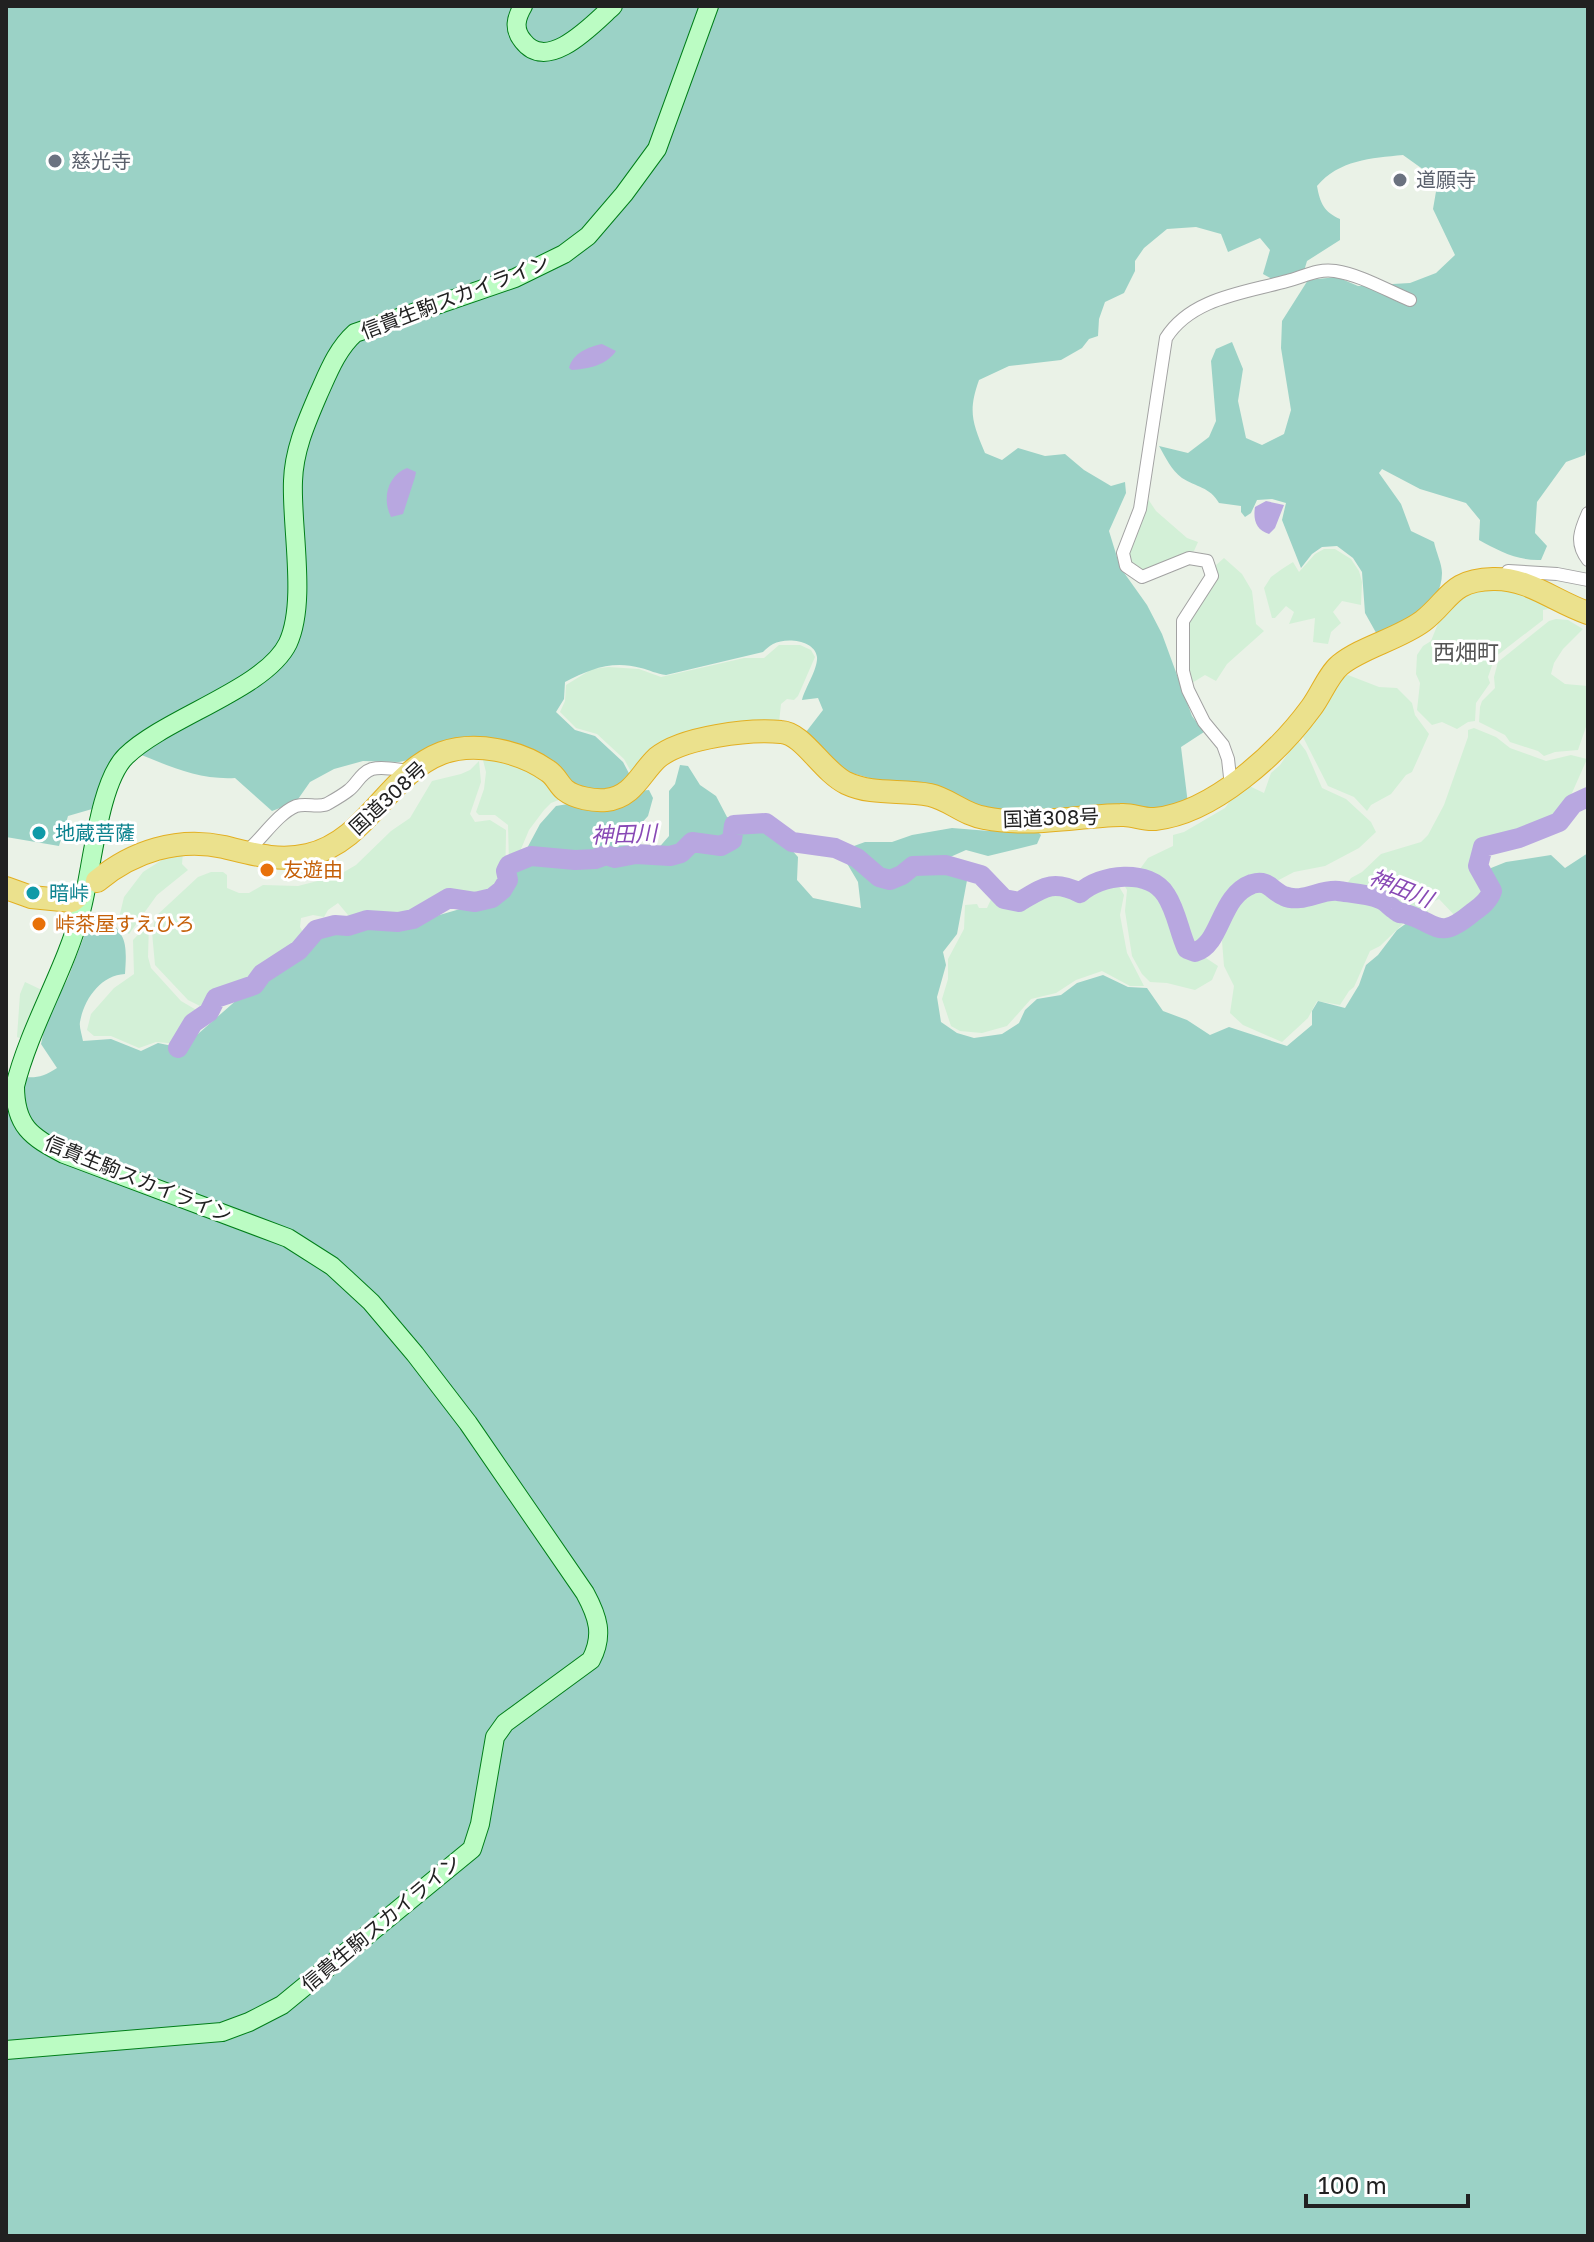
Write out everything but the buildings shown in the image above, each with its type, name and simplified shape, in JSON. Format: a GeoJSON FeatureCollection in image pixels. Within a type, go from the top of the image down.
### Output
{"type":"FeatureCollection","features":[{"type":"Feature","properties":{"kind":"highway","name":"国道308号"},"geometry":{"type":"LineString","coordinates":[[97,881],[136,856],[194,842],[284,858],[319,852],[357,829],[413,771],[437,755],[473,748],[520,757],[545,769],[555,776],[565,790],[578,797],[608,800],[633,789],[657,758],[669,751],[708,738],[779,731],[795,735],[822,765],[846,783],[879,793],[916,793],[938,797],[973,816],[990,820],[1058,820],[1121,815],[1160,819],[1200,804],[1249,773],[1298,725],[1336,669],[1421,623],[1459,586],[1494,579],[1531,586],[1588,613]]}},
{"type":"Feature","properties":{"kind":"highway"},"geometry":{"type":"LineString","coordinates":[[6,888],[31,897],[72,901],[77,897]]}},
{"type":"Feature","properties":{"kind":"street"},"geometry":{"type":"LineString","coordinates":[[523,6],[517,17],[519,35],[525,45],[546,51],[555,51],[571,43],[613,6]]}},
{"type":"Feature","properties":{"kind":"street","name":"信貴生駒スカイライン"},"geometry":{"type":"LineString","coordinates":[[6,2050],[222,2032],[282,2005],[472,1849],[480,1824],[495,1737],[505,1723],[591,1660],[598,1646],[597,1615],[585,1593],[468,1423],[415,1354],[349,1280],[288,1238],[64,1154],[40,1142],[27,1131],[20,1118],[15,1103],[15,1086],[81,911],[102,809],[116,768],[139,744],[266,670],[287,644],[296,611],[295,454],[326,375],[341,349],[355,333],[370,325],[515,278],[564,254],[588,236],[657,149],[709,6]]}},
{"type":"Feature","properties":{"kind":"street"},"geometry":{"type":"LineString","coordinates":[[1231,786],[1223,745],[1204,722],[1188,690],[1183,671],[1183,621],[1212,576],[1211,569],[1207,561],[1189,558],[1142,577],[1126,566],[1123,553],[1140,509],[1166,338],[1175,325],[1211,302],[1313,272],[1332,270],[1354,276],[1410,300]]}},
{"type":"Feature","properties":{"kind":"street"},"geometry":{"type":"LineString","coordinates":[[1588,513],[1579,540],[1580,550],[1588,560]]}},
{"type":"Feature","properties":{"kind":"street"},"geometry":{"type":"LineString","coordinates":[[1494,579],[1495,569],[1588,580]]}},
{"type":"Feature","properties":{"kind":"street"},"geometry":{"type":"LineString","coordinates":[[244,853],[263,838],[276,820],[297,806],[323,806],[350,790],[369,770],[413,771]]}},
{"type":"Feature","properties":{"kind":"green space"},"geometry":{"type":"Polygon","coordinates":[[[1146,496],[1156,511],[1187,538],[1198,542],[1194,551],[1145,571],[1134,568],[1127,558],[1146,496]]]}},
{"type":"Feature","properties":{"kind":"green space"},"geometry":{"type":"Polygon","coordinates":[[[1324,549],[1335,549],[1351,559],[1362,582],[1361,605],[1342,601],[1333,612],[1341,623],[1331,632],[1328,644],[1313,642],[1315,618],[1289,624],[1294,612],[1286,606],[1272,618],[1264,588],[1271,577],[1282,569],[1293,562],[1299,572],[1315,554],[1324,549]]]}},
{"type":"Feature","properties":{"kind":"green space"},"geometry":{"type":"Polygon","coordinates":[[[1224,558],[1242,574],[1252,591],[1256,624],[1264,631],[1227,664],[1216,681],[1205,675],[1192,683],[1186,647],[1189,621],[1215,566],[1224,558]]]}},
{"type":"Feature","properties":{"kind":"green space"},"geometry":{"type":"Polygon","coordinates":[[[1501,585],[1553,608],[1543,610],[1543,620],[1495,657],[1488,677],[1490,683],[1476,703],[1475,721],[1457,729],[1442,722],[1432,725],[1417,710],[1420,683],[1416,674],[1417,655],[1431,641],[1439,621],[1455,597],[1501,585]]]}},
{"type":"Feature","properties":{"kind":"green space"},"geometry":{"type":"Polygon","coordinates":[[[1568,620],[1583,629],[1563,649],[1551,674],[1565,684],[1588,686],[1588,721],[1578,750],[1544,756],[1510,742],[1505,735],[1479,722],[1480,707],[1495,688],[1498,662],[1549,621],[1568,620]]]}},
{"type":"Feature","properties":{"kind":"green space"},"geometry":{"type":"Polygon","coordinates":[[[779,645],[800,645],[811,650],[815,657],[798,696],[781,704],[779,723],[744,726],[634,777],[624,759],[597,734],[576,728],[560,712],[565,701],[566,685],[592,669],[639,669],[661,677],[744,658],[764,658],[779,645]]]}},
{"type":"Feature","properties":{"kind":"green space"},"geometry":{"type":"Polygon","coordinates":[[[1348,675],[1379,687],[1397,688],[1412,703],[1415,715],[1429,734],[1412,772],[1391,794],[1371,805],[1367,811],[1354,797],[1328,786],[1303,737],[1303,732],[1339,678],[1348,675]]]}},
{"type":"Feature","properties":{"kind":"green space"},"geometry":{"type":"Polygon","coordinates":[[[1474,728],[1496,737],[1510,748],[1546,761],[1571,755],[1587,759],[1572,793],[1555,820],[1523,833],[1483,843],[1476,854],[1476,869],[1488,890],[1484,899],[1467,914],[1457,918],[1439,899],[1428,904],[1428,919],[1399,909],[1369,889],[1344,888],[1351,878],[1381,854],[1421,842],[1428,835],[1444,805],[1468,730],[1474,728]]]}},
{"type":"Feature","properties":{"kind":"green space"},"geometry":{"type":"Polygon","coordinates":[[[1296,738],[1306,751],[1322,788],[1346,799],[1371,822],[1376,832],[1359,848],[1325,866],[1294,872],[1275,882],[1252,881],[1236,890],[1220,910],[1210,939],[1202,948],[1189,946],[1159,877],[1140,869],[1148,858],[1173,846],[1173,835],[1184,832],[1225,808],[1243,783],[1264,793],[1271,773],[1280,765],[1289,752],[1286,748],[1296,738]]]}},
{"type":"Feature","properties":{"kind":"green space"},"geometry":{"type":"Polygon","coordinates":[[[483,760],[518,760],[566,797],[551,803],[544,810],[529,830],[516,861],[509,863],[508,825],[495,815],[479,815],[476,812],[484,789],[486,772],[483,760]]]}},
{"type":"Feature","properties":{"kind":"green space"},"geometry":{"type":"Polygon","coordinates":[[[479,761],[481,782],[470,814],[475,822],[490,820],[506,830],[505,882],[489,897],[472,900],[447,896],[427,910],[413,915],[362,917],[353,921],[338,903],[324,917],[313,915],[301,918],[300,927],[305,936],[299,946],[245,986],[229,988],[215,995],[208,1010],[188,1000],[155,965],[152,932],[156,916],[198,877],[223,872],[227,875],[227,888],[249,893],[263,885],[298,886],[337,876],[356,865],[391,831],[410,818],[432,781],[461,774],[479,761]]]}},
{"type":"Feature","properties":{"kind":"green space"},"geometry":{"type":"Polygon","coordinates":[[[183,852],[182,864],[188,870],[157,895],[129,934],[126,932],[120,927],[119,918],[124,897],[143,872],[165,858],[183,852]]]}},
{"type":"Feature","properties":{"kind":"green space"},"geometry":{"type":"Polygon","coordinates":[[[1121,880],[1136,880],[1158,890],[1179,934],[1183,951],[1206,958],[1218,966],[1212,980],[1195,990],[1150,982],[1142,974],[1132,956],[1125,911],[1127,890],[1121,880]]]}},
{"type":"Feature","properties":{"kind":"green space"},"geometry":{"type":"Polygon","coordinates":[[[1117,883],[1124,895],[1120,915],[1127,953],[1144,986],[1130,986],[1102,971],[1076,980],[1056,993],[1031,999],[1007,1026],[982,1033],[960,1031],[951,1026],[942,999],[948,979],[948,959],[964,929],[965,905],[977,904],[979,908],[987,908],[993,895],[1002,904],[1020,905],[1054,889],[1078,896],[1117,883]]]}},
{"type":"Feature","properties":{"kind":"green space"},"geometry":{"type":"Polygon","coordinates":[[[1255,889],[1270,890],[1288,900],[1329,894],[1353,895],[1379,902],[1407,920],[1380,946],[1370,951],[1354,987],[1340,1005],[1317,1001],[1308,1018],[1282,1042],[1243,1025],[1230,1013],[1234,986],[1224,966],[1222,941],[1227,918],[1255,889]]]}},
{"type":"Feature","properties":{"kind":"green space"},"geometry":{"type":"Polygon","coordinates":[[[149,923],[148,957],[151,968],[181,1001],[205,1015],[193,1020],[179,1044],[156,1042],[139,1048],[111,1036],[94,1036],[87,1030],[91,1014],[114,988],[134,974],[133,940],[149,923]]]}},
{"type":"Feature","properties":{"kind":"green space"},"geometry":{"type":"Polygon","coordinates":[[[25,982],[44,991],[24,1040],[17,1037],[20,994],[25,982]]]}},
{"type":"Feature","properties":{"kind":"shaded area"},"geometry":{"type":"Polygon","coordinates":[[[6,6],[1588,6],[1588,440],[1585,455],[1566,462],[1537,502],[1535,533],[1547,546],[1541,560],[1517,557],[1479,540],[1480,520],[1466,503],[1420,489],[1382,469],[1379,473],[1401,504],[1411,531],[1434,542],[1442,573],[1436,596],[1429,605],[1379,638],[1365,613],[1362,572],[1353,558],[1337,546],[1322,547],[1301,568],[1282,520],[1286,503],[1272,499],[1257,500],[1251,513],[1245,517],[1241,506],[1219,503],[1211,494],[1182,478],[1172,468],[1159,446],[1188,453],[1209,437],[1216,421],[1211,361],[1216,349],[1232,342],[1243,369],[1238,401],[1246,438],[1262,445],[1284,434],[1291,410],[1281,348],[1282,321],[1308,280],[1337,277],[1358,286],[1410,283],[1436,273],[1455,255],[1433,209],[1438,180],[1403,155],[1356,162],[1335,171],[1317,186],[1324,206],[1340,219],[1340,240],[1307,261],[1304,271],[1274,280],[1263,274],[1270,250],[1260,238],[1228,252],[1221,234],[1196,227],[1167,229],[1144,248],[1135,261],[1135,271],[1124,293],[1105,302],[1099,319],[1098,336],[1061,360],[1009,366],[979,380],[973,400],[973,416],[985,453],[1002,460],[1018,448],[1045,456],[1065,454],[1111,486],[1125,482],[1126,493],[1109,531],[1120,567],[1147,605],[1162,634],[1192,716],[1204,732],[1181,747],[1188,804],[1173,809],[993,813],[834,768],[806,732],[823,710],[818,698],[802,700],[816,667],[815,651],[806,644],[785,641],[773,644],[763,652],[666,675],[630,666],[611,665],[565,682],[564,699],[556,712],[575,730],[595,736],[623,762],[632,779],[615,792],[573,786],[536,756],[423,757],[399,762],[363,761],[334,769],[310,782],[296,802],[272,811],[235,778],[198,775],[139,754],[99,807],[68,816],[59,846],[6,837],[6,6]]]}},
{"type":"Feature","properties":{"kind":"shaded area"},"geometry":{"type":"Polygon","coordinates":[[[602,344],[616,351],[608,360],[584,369],[569,368],[574,358],[582,352],[602,344]]]}},
{"type":"Feature","properties":{"kind":"shaded area"},"geometry":{"type":"Polygon","coordinates":[[[407,468],[416,472],[403,514],[391,517],[387,503],[388,489],[395,476],[407,468]]]}},
{"type":"Feature","properties":{"kind":"shaded area"},"geometry":{"type":"Polygon","coordinates":[[[1266,501],[1284,505],[1275,528],[1269,534],[1258,527],[1255,516],[1255,507],[1266,501]]]}},
{"type":"Feature","properties":{"kind":"shaded area"},"geometry":{"type":"Polygon","coordinates":[[[680,765],[688,766],[700,785],[716,796],[727,817],[780,837],[798,857],[797,880],[813,898],[861,908],[858,882],[845,860],[854,846],[865,842],[892,842],[952,828],[989,831],[1035,829],[1041,835],[1037,844],[988,856],[966,850],[948,858],[952,873],[968,875],[957,934],[943,952],[946,965],[937,997],[941,1022],[957,1033],[974,1038],[1002,1034],[1019,1023],[1025,1010],[1037,999],[1061,995],[1077,983],[1103,975],[1128,987],[1147,988],[1163,1011],[1187,1020],[1210,1035],[1229,1027],[1287,1046],[1312,1025],[1312,1011],[1318,1001],[1345,1008],[1359,985],[1366,965],[1397,930],[1411,920],[1439,936],[1455,933],[1493,900],[1496,889],[1490,878],[1491,868],[1506,862],[1551,855],[1565,868],[1588,853],[1588,2236],[6,2236],[6,1073],[32,1077],[57,1068],[41,1044],[46,1021],[68,978],[92,916],[103,915],[121,934],[126,955],[125,974],[108,979],[90,997],[80,1022],[83,1041],[111,1039],[141,1051],[158,1043],[182,1048],[264,976],[298,954],[318,932],[348,930],[378,922],[405,925],[498,898],[510,883],[510,874],[540,824],[556,806],[568,804],[603,811],[638,791],[649,790],[653,798],[648,816],[639,826],[625,826],[633,848],[622,855],[619,862],[649,859],[669,836],[669,791],[675,784],[680,765]]]}},
{"type":"Feature","properties":{"kind":"waterway","name":"神田川"},"geometry":{"type":"LineString","coordinates":[[178,1048],[193,1023],[209,1012],[216,998],[254,985],[262,974],[299,950],[316,930],[367,920],[398,922],[413,919],[449,898],[475,902],[492,898],[508,880],[506,871],[509,865],[531,856],[575,860],[606,855],[615,858],[636,854],[670,856],[681,853],[692,842],[721,846],[732,840],[734,825],[766,823],[792,842],[835,848],[857,858],[879,877],[890,880],[913,866],[946,865],[981,875],[1004,899],[1019,902],[1048,887],[1062,887],[1080,893],[1112,878],[1137,877],[1158,886],[1166,895],[1187,949],[1195,952],[1211,940],[1241,890],[1258,883],[1266,884],[1291,898],[1331,891],[1370,896],[1382,900],[1399,913],[1439,928],[1452,926],[1491,895],[1492,891],[1478,866],[1483,847],[1519,838],[1559,822],[1573,804],[1588,797]]}},
{"type":"Feature","properties":{"kind":"place","name":"慈光寺"},"geometry":{"type":"Point","coordinates":[55,161]}},
{"type":"Feature","properties":{"kind":"place","name":"道願寺"},"geometry":{"type":"Point","coordinates":[1400,180]}},
{"type":"Feature","properties":{"kind":"place","name":"地蔵菩薩"},"geometry":{"type":"Point","coordinates":[39,833]}},
{"type":"Feature","properties":{"kind":"place","name":"友遊由"},"geometry":{"type":"Point","coordinates":[267,870]}},
{"type":"Feature","properties":{"kind":"place","name":"暗峠"},"geometry":{"type":"Point","coordinates":[33,893]}},
{"type":"Feature","properties":{"kind":"place","name":"峠茶屋すえひろ"},"geometry":{"type":"Point","coordinates":[39,924]}},
{"type":"Feature","properties":{"kind":"district","name":"西畑町"},"geometry":{"type":"Point","coordinates":[1466,652]}}]}
